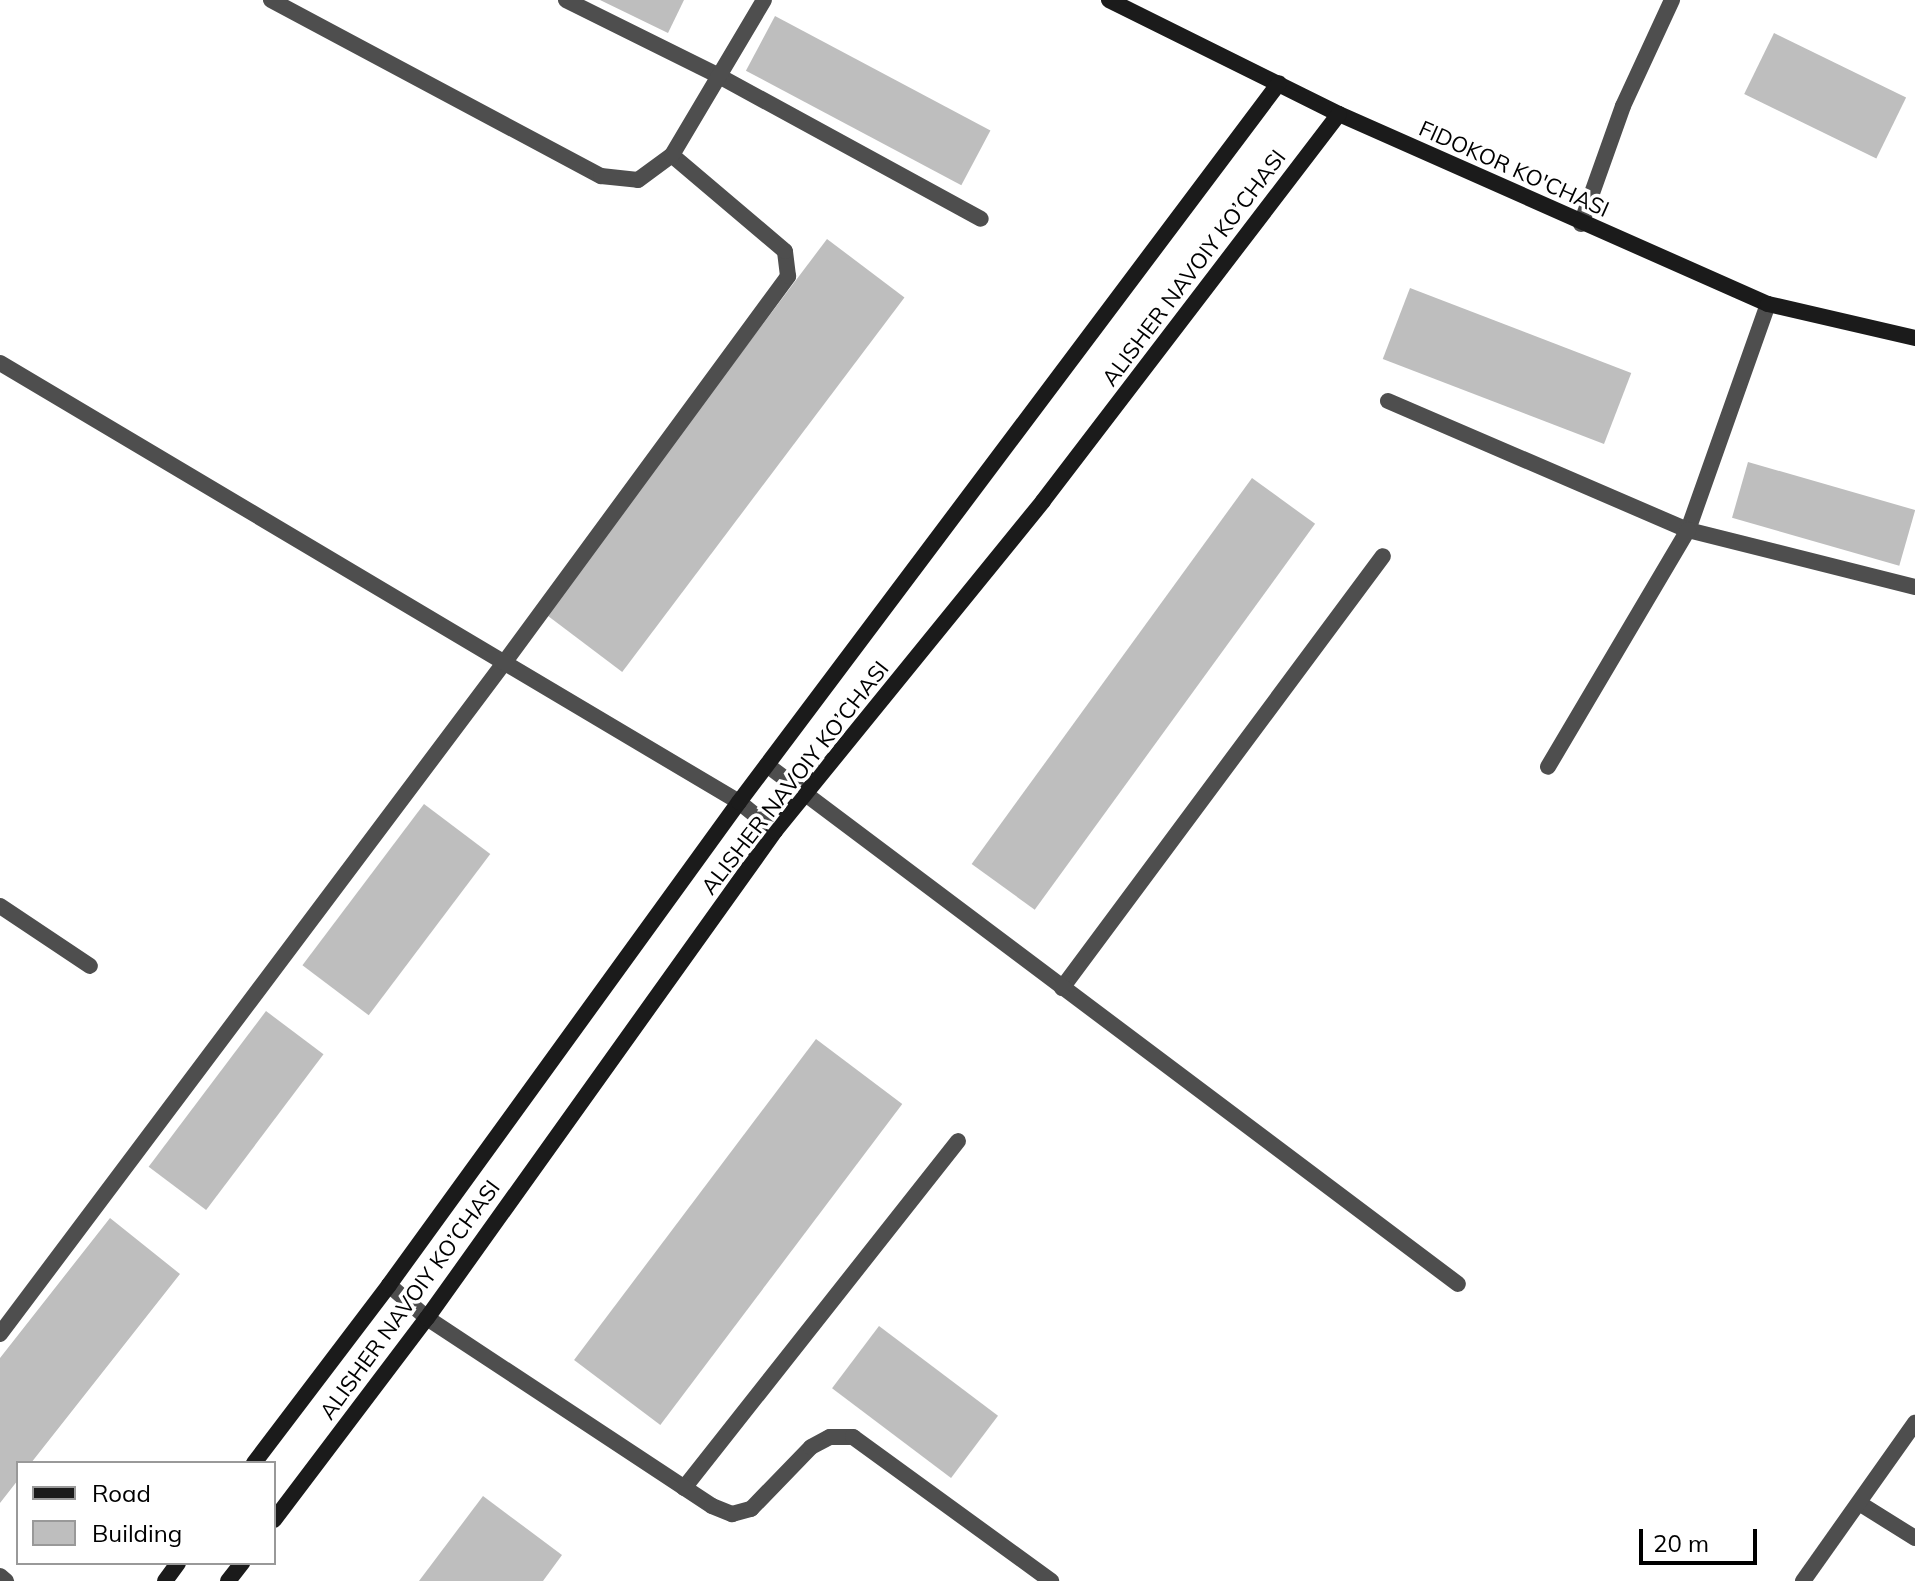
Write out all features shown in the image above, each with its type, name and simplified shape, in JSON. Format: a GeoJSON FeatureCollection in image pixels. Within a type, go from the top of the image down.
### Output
{"type":"FeatureCollection","features":[{"type":"Feature","properties":{"kind":"main road","name":"FIDOKOR KO'CHASI"},"geometry":{"type":"LineString","coordinates":[[1109,0],[1339,114],[1581,224],[1768,304],[1915,338]]}},
{"type":"Feature","properties":{"kind":"main road","name":"ALISHER NAVOIY KO’CHASI"},"geometry":{"type":"LineString","coordinates":[[256,1461],[389,1285],[739,802],[1279,83]]}},
{"type":"Feature","properties":{"kind":"main road","name":"ALISHER NAVOIY KO’CHASI"},"geometry":{"type":"LineString","coordinates":[[276,1517],[427,1318],[775,831],[1043,501],[1339,114]]}},
{"type":"Feature","properties":{"kind":"main road"},"geometry":{"type":"LineString","coordinates":[[228,1581],[240,1565]]}},
{"type":"Feature","properties":{"kind":"street"},"geometry":{"type":"LineString","coordinates":[[271,0],[601,176],[638,180],[672,155],[764,0]]}},
{"type":"Feature","properties":{"kind":"street"},"geometry":{"type":"LineString","coordinates":[[566,0],[719,76],[981,219]]}},
{"type":"Feature","properties":{"kind":"street"},"geometry":{"type":"LineString","coordinates":[[1581,224],[1623,106],[1672,0]]}},
{"type":"Feature","properties":{"kind":"street"},"geometry":{"type":"LineString","coordinates":[[0,1334],[504,663],[788,276],[785,251],[672,155]]}},
{"type":"Feature","properties":{"kind":"street"},"geometry":{"type":"LineString","coordinates":[[1548,767],[1688,530],[1768,304]]}},
{"type":"Feature","properties":{"kind":"street"},"geometry":{"type":"LineString","coordinates":[[0,363],[739,802],[775,831]]}},
{"type":"Feature","properties":{"kind":"street"},"geometry":{"type":"LineString","coordinates":[[1388,401],[1688,530],[1915,587]]}},
{"type":"Feature","properties":{"kind":"street"},"geometry":{"type":"LineString","coordinates":[[1062,988],[1383,556]]}},
{"type":"Feature","properties":{"kind":"street"},"geometry":{"type":"LineString","coordinates":[[767,765],[1458,1284]]}},
{"type":"Feature","properties":{"kind":"street"},"geometry":{"type":"LineString","coordinates":[[0,906],[90,966]]}},
{"type":"Feature","properties":{"kind":"street"},"geometry":{"type":"LineString","coordinates":[[684,1488],[958,1141]]}},
{"type":"Feature","properties":{"kind":"street"},"geometry":{"type":"LineString","coordinates":[[389,1285],[427,1318],[684,1488],[732,1514],[751,1509],[811,1447],[830,1437],[853,1437],[1051,1581]]}},
{"type":"Feature","properties":{"kind":"street"},"geometry":{"type":"LineString","coordinates":[[1803,1581],[1915,1423]]}},
{"type":"Feature","properties":{"kind":"street"},"geometry":{"type":"LineString","coordinates":[[1859,1503],[1915,1538]]}},
{"type":"Feature","properties":{"kind":"street"},"geometry":{"type":"LineString","coordinates":[[0,1576],[6,1581]]}},
{"type":"Feature","properties":{"kind":"building"},"geometry":{"type":"Polygon","coordinates":[[[600,0],[684,0],[668,33],[600,0]]]}},
{"type":"Feature","properties":{"kind":"building"},"geometry":{"type":"Polygon","coordinates":[[[775,16],[990,131],[961,185],[746,71],[775,16]]]}},
{"type":"Feature","properties":{"kind":"building"},"geometry":{"type":"Polygon","coordinates":[[[1774,33],[1906,97],[1876,159],[1744,94],[1774,33]]]}},
{"type":"Feature","properties":{"kind":"building"},"geometry":{"type":"Polygon","coordinates":[[[827,239],[904,297],[622,672],[545,614],[827,239]]]}},
{"type":"Feature","properties":{"kind":"building"},"geometry":{"type":"Polygon","coordinates":[[[1410,288],[1631,373],[1604,444],[1383,359],[1410,288]]]}},
{"type":"Feature","properties":{"kind":"building"},"geometry":{"type":"Polygon","coordinates":[[[1748,462],[1915,510],[1899,566],[1732,518],[1748,462]]]}},
{"type":"Feature","properties":{"kind":"building"},"geometry":{"type":"Polygon","coordinates":[[[1252,478],[1315,524],[1035,910],[972,864],[1252,478]]]}},
{"type":"Feature","properties":{"kind":"building"},"geometry":{"type":"Polygon","coordinates":[[[424,804],[490,854],[369,1015],[302,965],[424,804]]]}},
{"type":"Feature","properties":{"kind":"building"},"geometry":{"type":"Polygon","coordinates":[[[266,1011],[324,1054],[206,1210],[149,1167],[266,1011]]]}},
{"type":"Feature","properties":{"kind":"building"},"geometry":{"type":"Polygon","coordinates":[[[816,1039],[902,1104],[660,1425],[574,1360],[816,1039]]]}},
{"type":"Feature","properties":{"kind":"building"},"geometry":{"type":"Polygon","coordinates":[[[110,1218],[180,1274],[33,1461],[16,1461],[16,1483],[0,1503],[0,1358],[110,1218]]]}},
{"type":"Feature","properties":{"kind":"building"},"geometry":{"type":"Polygon","coordinates":[[[879,1326],[998,1416],[951,1478],[832,1388],[879,1326]]]}},
{"type":"Feature","properties":{"kind":"building"},"geometry":{"type":"Polygon","coordinates":[[[483,1496],[562,1555],[543,1581],[419,1581],[483,1496]]]}}]}
